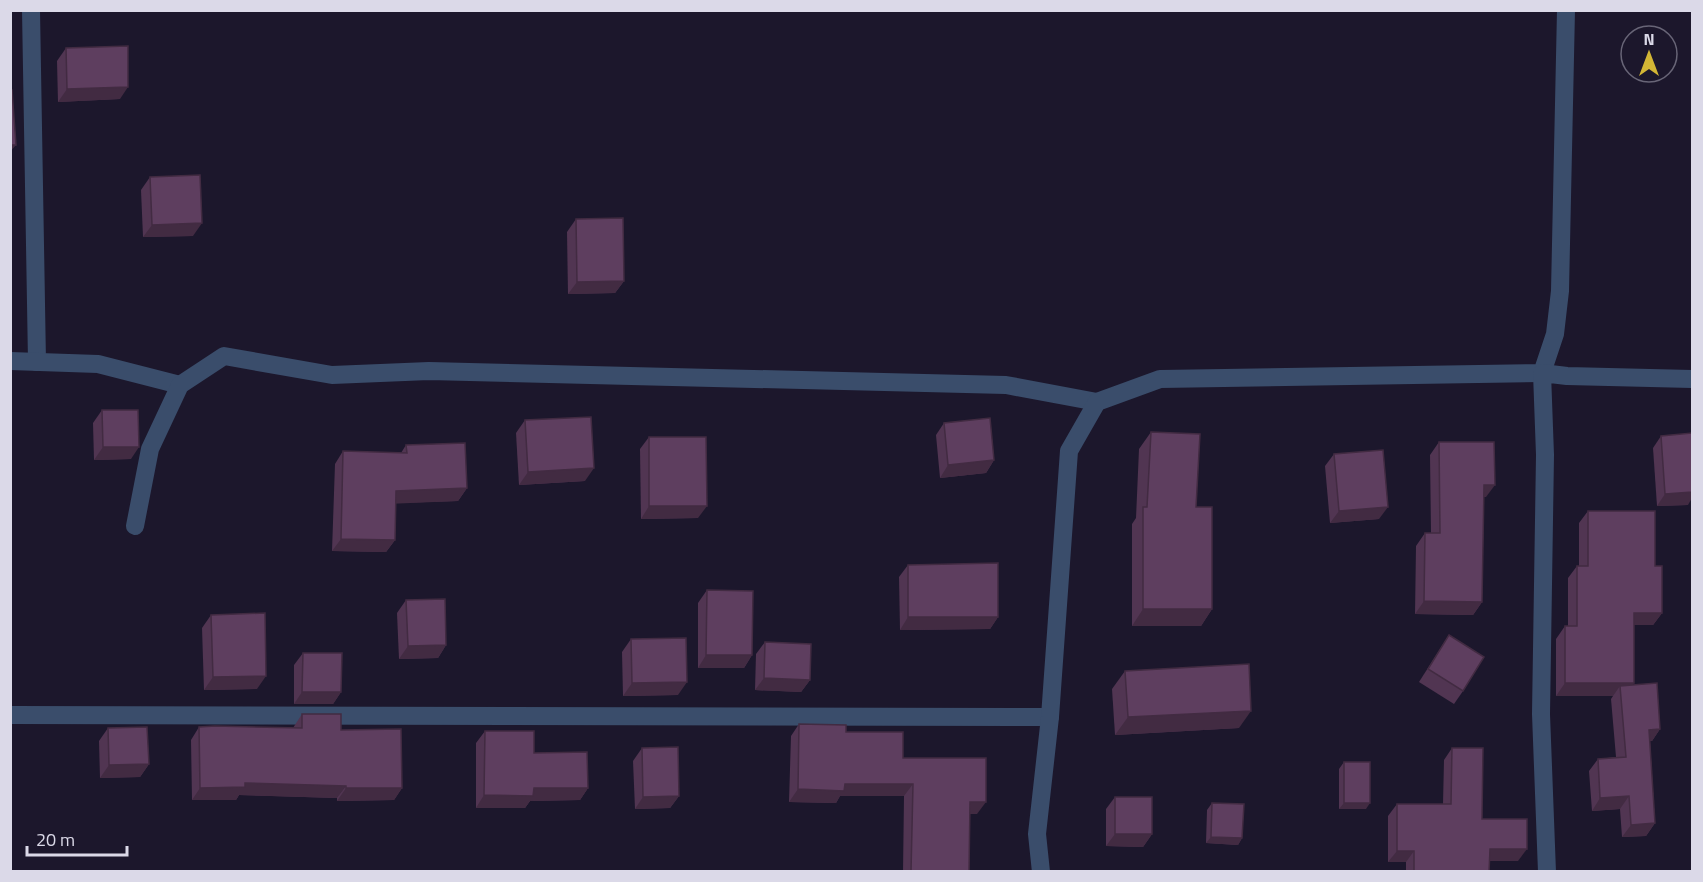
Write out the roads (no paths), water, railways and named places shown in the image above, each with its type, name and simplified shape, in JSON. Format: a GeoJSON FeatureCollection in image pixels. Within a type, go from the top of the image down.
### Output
{"type":"FeatureCollection","features":[{"type":"Feature","properties":{"kind":"street"},"geometry":{"type":"LineString","coordinates":[[31,10],[37,362]]}},
{"type":"Feature","properties":{"kind":"street"},"geometry":{"type":"LineString","coordinates":[[1547,872],[1541,714],[1545,455],[1542,373],[1555,334],[1560,291],[1566,10]]}},
{"type":"Feature","properties":{"kind":"street"},"geometry":{"type":"LineString","coordinates":[[135,525],[150,449],[180,385],[224,356],[332,375],[429,371],[1006,385],[1096,402],[1160,379],[1542,373],[1567,376],[1692,379]]}},
{"type":"Feature","properties":{"kind":"street"},"geometry":{"type":"LineString","coordinates":[[10,361],[98,364],[180,385]]}},
{"type":"Feature","properties":{"kind":"street"},"geometry":{"type":"LineString","coordinates":[[1041,872],[1037,834],[1050,717],[1069,452],[1096,402]]}},
{"type":"Feature","properties":{"kind":"street"},"geometry":{"type":"LineString","coordinates":[[10,715],[1050,717]]}}]}
